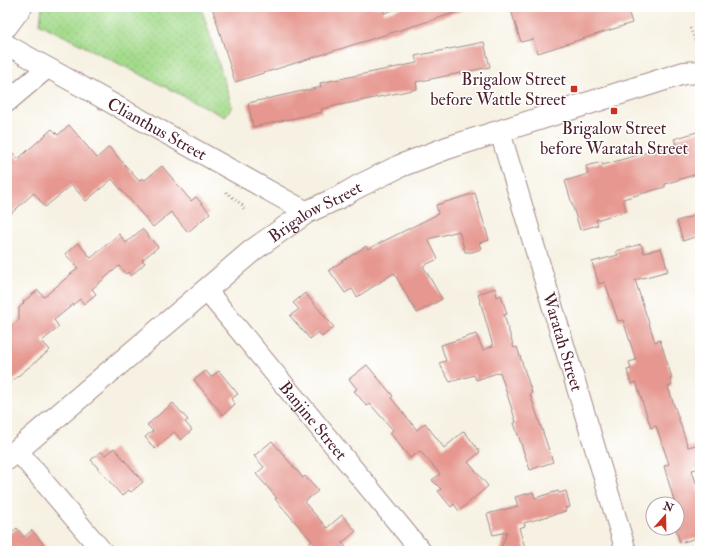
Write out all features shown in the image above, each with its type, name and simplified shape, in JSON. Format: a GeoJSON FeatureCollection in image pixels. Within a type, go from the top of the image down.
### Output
{"type":"FeatureCollection","features":[{"type":"Feature","properties":{"kind":"street"},"geometry":{"type":"LineString","coordinates":[[7,27],[22,7]]}},
{"type":"Feature","properties":{"kind":"street","name":"Clianthus Street"},"geometry":{"type":"LineString","coordinates":[[7,45],[307,212]]}},
{"type":"Feature","properties":{"kind":"street"},"geometry":{"type":"LineString","coordinates":[[7,102],[47,68]]}},
{"type":"Feature","properties":{"kind":"street","name":"Brigalow Street"},"geometry":{"type":"LineString","coordinates":[[12,454],[253,250],[307,212],[400,166],[447,148],[695,68]]}},
{"type":"Feature","properties":{"kind":"street","name":"Waratah Street"},"geometry":{"type":"LineString","coordinates":[[500,132],[626,551]]}},
{"type":"Feature","properties":{"kind":"street","name":"Banjine Street"},"geometry":{"type":"LineString","coordinates":[[206,290],[422,551]]}},
{"type":"Feature","properties":{"kind":"street"},"geometry":{"type":"LineString","coordinates":[[12,454],[102,551]]}},
{"type":"Feature","properties":{"kind":"path"},"geometry":{"type":"LineString","coordinates":[[690,28],[700,54]]}},
{"type":"Feature","properties":{"kind":"path"},"geometry":{"type":"LineString","coordinates":[[226,192],[242,206],[245,211]]}},
{"type":"Feature","properties":{"kind":"green space"},"geometry":{"type":"Polygon","coordinates":[[[42,7],[201,7],[232,106],[225,117],[40,24],[42,7]]]}},
{"type":"Feature","properties":{"kind":"building"},"geometry":{"type":"Polygon","coordinates":[[[212,7],[384,7],[384,13],[404,7],[464,7],[464,10],[235,82],[212,7]]]}},
{"type":"Feature","properties":{"kind":"building"},"geometry":{"type":"Polygon","coordinates":[[[510,7],[627,7],[632,23],[538,53],[533,39],[521,42],[510,7]]]}},
{"type":"Feature","properties":{"kind":"building"},"geometry":{"type":"Polygon","coordinates":[[[484,42],[490,67],[416,82],[417,89],[321,109],[322,112],[253,127],[248,103],[321,87],[320,83],[417,63],[415,56],[484,42]]]}},
{"type":"Feature","properties":{"kind":"building"},"geometry":{"type":"Polygon","coordinates":[[[69,125],[97,158],[109,147],[139,181],[142,178],[145,180],[162,166],[191,201],[196,197],[210,213],[188,232],[171,212],[153,227],[112,179],[86,201],[72,185],[45,207],[34,193],[7,217],[7,146],[18,159],[52,129],[58,135],[69,125]]]}},
{"type":"Feature","properties":{"kind":"building"},"geometry":{"type":"Polygon","coordinates":[[[700,131],[700,173],[665,184],[665,187],[623,199],[626,211],[596,220],[598,225],[580,230],[565,181],[588,174],[586,166],[602,162],[603,165],[676,144],[674,139],[700,131]]]}},
{"type":"Feature","properties":{"kind":"building"},"geometry":{"type":"Polygon","coordinates":[[[475,193],[489,240],[479,243],[481,249],[472,252],[465,252],[459,231],[428,239],[438,259],[423,266],[442,299],[417,313],[394,273],[357,297],[352,289],[345,293],[329,270],[366,246],[368,249],[438,214],[436,205],[475,193]]]}},
{"type":"Feature","properties":{"kind":"building"},"geometry":{"type":"Polygon","coordinates":[[[700,214],[700,235],[683,241],[677,221],[700,214]]]}},
{"type":"Feature","properties":{"kind":"building"},"geometry":{"type":"Polygon","coordinates":[[[142,229],[158,247],[142,260],[145,263],[131,276],[128,272],[126,274],[119,266],[92,289],[96,294],[84,304],[80,299],[54,320],[59,327],[42,341],[50,350],[7,385],[7,329],[19,320],[19,308],[24,303],[23,302],[38,290],[44,297],[78,268],[65,254],[78,243],[91,258],[119,234],[126,243],[142,229]]]}},
{"type":"Feature","properties":{"kind":"building"},"geometry":{"type":"Polygon","coordinates":[[[641,244],[644,253],[661,248],[668,271],[635,280],[655,342],[660,340],[672,378],[670,379],[672,385],[668,387],[688,447],[700,444],[700,468],[692,470],[700,496],[700,537],[680,543],[678,536],[685,536],[685,496],[673,496],[664,466],[669,464],[656,426],[651,428],[636,382],[631,384],[627,370],[631,369],[629,362],[636,360],[623,320],[618,321],[605,282],[599,284],[592,262],[618,255],[616,251],[641,244]]]}},
{"type":"Feature","properties":{"kind":"building"},"geometry":{"type":"Polygon","coordinates":[[[495,288],[497,297],[501,295],[507,314],[504,315],[514,348],[517,347],[532,393],[530,394],[553,462],[530,470],[514,423],[516,422],[500,372],[476,380],[474,375],[450,382],[439,363],[446,361],[441,345],[476,334],[483,350],[493,346],[478,294],[495,288]]]}},
{"type":"Feature","properties":{"kind":"building"},"geometry":{"type":"Polygon","coordinates":[[[305,293],[334,327],[322,337],[318,332],[310,339],[290,316],[299,309],[293,303],[305,293]]]}},
{"type":"Feature","properties":{"kind":"building"},"geometry":{"type":"Polygon","coordinates":[[[367,365],[393,396],[391,398],[417,430],[425,423],[444,448],[464,431],[480,452],[468,462],[488,486],[459,511],[454,504],[451,507],[438,491],[441,489],[432,480],[440,474],[420,451],[410,458],[390,433],[393,430],[370,404],[367,406],[354,391],[357,389],[349,379],[367,365]]]}},
{"type":"Feature","properties":{"kind":"building"},"geometry":{"type":"Polygon","coordinates":[[[206,371],[211,377],[219,371],[238,394],[231,399],[235,404],[223,415],[194,380],[206,371]]]}},
{"type":"Feature","properties":{"kind":"building"},"geometry":{"type":"Polygon","coordinates":[[[173,403],[188,420],[185,422],[192,430],[181,440],[174,432],[155,449],[145,437],[153,431],[147,425],[173,403]]]}},
{"type":"Feature","properties":{"kind":"building"},"geometry":{"type":"Polygon","coordinates":[[[272,441],[303,478],[305,476],[318,491],[304,502],[327,528],[342,515],[356,531],[342,543],[349,551],[299,551],[312,541],[275,499],[277,498],[256,474],[264,467],[254,456],[272,441]]]}},
{"type":"Feature","properties":{"kind":"building"},"geometry":{"type":"Polygon","coordinates":[[[114,448],[143,482],[131,492],[129,490],[122,496],[91,460],[101,451],[105,455],[114,448]]]}},
{"type":"Feature","properties":{"kind":"building"},"geometry":{"type":"Polygon","coordinates":[[[558,491],[559,493],[566,491],[570,507],[565,508],[566,511],[524,523],[525,526],[519,528],[526,551],[500,551],[507,532],[493,535],[487,514],[518,506],[515,497],[533,492],[535,498],[558,491]]]}},
{"type":"Feature","properties":{"kind":"building"},"geometry":{"type":"Polygon","coordinates":[[[17,528],[24,537],[32,530],[49,551],[8,551],[11,548],[7,544],[7,536],[17,528]]]}},
{"type":"Feature","properties":{"kind":"place","name":"Brigalow Street before Wattle Street"},"geometry":{"type":"Point","coordinates":[574,89]}},
{"type":"Feature","properties":{"kind":"place","name":"Brigalow Street before Waratah Street"},"geometry":{"type":"Point","coordinates":[614,111]}}]}
